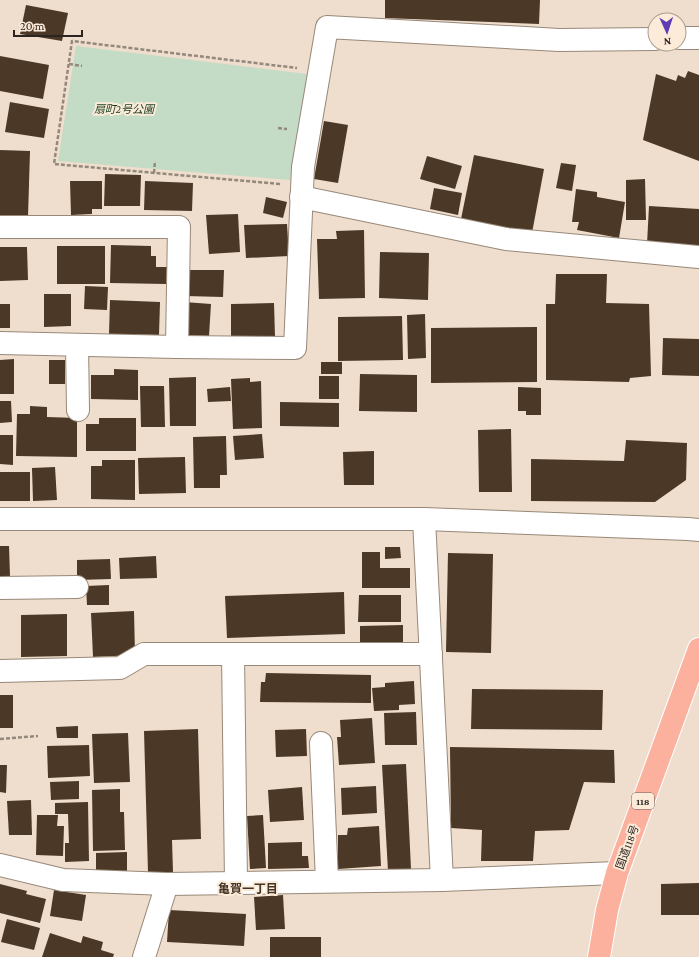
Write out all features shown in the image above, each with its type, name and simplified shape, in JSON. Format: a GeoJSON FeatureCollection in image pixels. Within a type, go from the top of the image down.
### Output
{"type":"FeatureCollection","features":[{"type":"Feature","properties":{"kind":"highway","name":"国道118号"},"geometry":{"type":"LineString","coordinates":[[599,957],[607,910],[617,873],[699,649]]}},
{"type":"Feature","properties":{"kind":"street"},"geometry":{"type":"LineString","coordinates":[[0,343],[295,348],[303,166],[327,28],[559,40],[647,39]]}},
{"type":"Feature","properties":{"kind":"street"},"geometry":{"type":"LineString","coordinates":[[687,38],[699,38]]}},
{"type":"Feature","properties":{"kind":"street"},"geometry":{"type":"LineString","coordinates":[[302,192],[506,239],[699,257]]}},
{"type":"Feature","properties":{"kind":"street"},"geometry":{"type":"LineString","coordinates":[[0,227],[179,227],[177,347]]}},
{"type":"Feature","properties":{"kind":"street"},"geometry":{"type":"LineString","coordinates":[[77,345],[78,410]]}},
{"type":"Feature","properties":{"kind":"street"},"geometry":{"type":"LineString","coordinates":[[424,519],[442,880]]}},
{"type":"Feature","properties":{"kind":"street"},"geometry":{"type":"LineString","coordinates":[[0,520],[424,519],[699,530]]}},
{"type":"Feature","properties":{"kind":"street"},"geometry":{"type":"LineString","coordinates":[[0,588],[78,587]]}},
{"type":"Feature","properties":{"kind":"street"},"geometry":{"type":"LineString","coordinates":[[0,671],[120,668],[144,654],[431,654]]}},
{"type":"Feature","properties":{"kind":"street"},"geometry":{"type":"LineString","coordinates":[[233,654],[236,882]]}},
{"type":"Feature","properties":{"kind":"street"},"geometry":{"type":"LineString","coordinates":[[321,743],[327,881]]}},
{"type":"Feature","properties":{"kind":"street"},"geometry":{"type":"LineString","coordinates":[[0,865],[63,880],[167,884],[442,880],[617,873]]}},
{"type":"Feature","properties":{"kind":"street"},"geometry":{"type":"LineString","coordinates":[[144,957],[167,884]]}},
{"type":"Feature","properties":{"kind":"path"},"geometry":{"type":"LineString","coordinates":[[302,192],[154,173],[54,164],[72,41],[320,71]]}},
{"type":"Feature","properties":{"kind":"path"},"geometry":{"type":"LineString","coordinates":[[69,64],[82,66]]}},
{"type":"Feature","properties":{"kind":"path"},"geometry":{"type":"LineString","coordinates":[[278,128],[287,129]]}},
{"type":"Feature","properties":{"kind":"path"},"geometry":{"type":"LineString","coordinates":[[154,173],[155,161]]}},
{"type":"Feature","properties":{"kind":"path"},"geometry":{"type":"LineString","coordinates":[[0,739],[38,736]]}},
{"type":"Feature","properties":{"kind":"green space","name":"扇町2号公園"},"geometry":{"type":"Polygon","coordinates":[[[76,46],[307,74],[290,180],[58,161],[76,46]]]}},
{"type":"Feature","properties":{"kind":"building"},"geometry":{"type":"Polygon","coordinates":[[[385,0],[540,0],[539,24],[385,18],[385,0]]]}},
{"type":"Feature","properties":{"kind":"building"},"geometry":{"type":"Polygon","coordinates":[[[26,5],[68,13],[62,41],[20,34],[26,5]]]}},
{"type":"Feature","properties":{"kind":"building"},"geometry":{"type":"Polygon","coordinates":[[[0,56],[49,65],[43,99],[0,91],[0,56]]]}},
{"type":"Feature","properties":{"kind":"building"},"geometry":{"type":"Polygon","coordinates":[[[688,71],[699,75],[699,161],[643,140],[656,74],[676,81],[678,75],[685,78],[688,71]]]}},
{"type":"Feature","properties":{"kind":"building"},"geometry":{"type":"Polygon","coordinates":[[[10,102],[49,109],[44,138],[5,132],[10,102]]]}},
{"type":"Feature","properties":{"kind":"building"},"geometry":{"type":"Polygon","coordinates":[[[324,121],[348,125],[338,183],[314,179],[324,121]]]}},
{"type":"Feature","properties":{"kind":"building"},"geometry":{"type":"Polygon","coordinates":[[[0,150],[30,151],[28,217],[0,216],[0,150]]]}},
{"type":"Feature","properties":{"kind":"building"},"geometry":{"type":"Polygon","coordinates":[[[474,155],[544,169],[532,233],[461,219],[474,155]]]}},
{"type":"Feature","properties":{"kind":"building"},"geometry":{"type":"Polygon","coordinates":[[[427,156],[462,166],[455,189],[420,179],[427,156]]]}},
{"type":"Feature","properties":{"kind":"building"},"geometry":{"type":"Polygon","coordinates":[[[561,163],[576,165],[572,191],[556,188],[561,163]]]}},
{"type":"Feature","properties":{"kind":"building"},"geometry":{"type":"Polygon","coordinates":[[[105,174],[141,175],[140,206],[104,206],[105,174]]]}},
{"type":"Feature","properties":{"kind":"building"},"geometry":{"type":"Polygon","coordinates":[[[645,179],[646,220],[626,220],[626,180],[645,179]]]}},
{"type":"Feature","properties":{"kind":"building"},"geometry":{"type":"Polygon","coordinates":[[[70,181],[102,181],[102,209],[92,209],[92,214],[71,215],[70,181]]]}},
{"type":"Feature","properties":{"kind":"building"},"geometry":{"type":"Polygon","coordinates":[[[145,181],[193,183],[192,211],[144,210],[145,181]]]}},
{"type":"Feature","properties":{"kind":"building"},"geometry":{"type":"Polygon","coordinates":[[[434,188],[462,193],[458,215],[430,209],[434,188]]]}},
{"type":"Feature","properties":{"kind":"building"},"geometry":{"type":"Polygon","coordinates":[[[576,189],[597,192],[597,197],[625,202],[619,238],[577,230],[579,222],[572,222],[576,189]]]}},
{"type":"Feature","properties":{"kind":"building"},"geometry":{"type":"Polygon","coordinates":[[[266,197],[287,202],[283,218],[263,213],[266,197]]]}},
{"type":"Feature","properties":{"kind":"building"},"geometry":{"type":"Polygon","coordinates":[[[649,206],[699,209],[699,247],[647,244],[649,206]]]}},
{"type":"Feature","properties":{"kind":"building"},"geometry":{"type":"Polygon","coordinates":[[[238,214],[240,252],[209,254],[206,215],[238,214]]]}},
{"type":"Feature","properties":{"kind":"building"},"geometry":{"type":"Polygon","coordinates":[[[287,224],[289,256],[246,258],[244,225],[287,224]]]}},
{"type":"Feature","properties":{"kind":"building"},"geometry":{"type":"Polygon","coordinates":[[[364,230],[365,298],[319,299],[317,239],[337,239],[336,231],[364,230]]]}},
{"type":"Feature","properties":{"kind":"building"},"geometry":{"type":"Polygon","coordinates":[[[111,245],[151,246],[151,256],[156,256],[156,267],[167,267],[166,284],[110,283],[111,245]]]}},
{"type":"Feature","properties":{"kind":"building"},"geometry":{"type":"Polygon","coordinates":[[[57,246],[105,246],[105,284],[57,284],[57,246]]]}},
{"type":"Feature","properties":{"kind":"building"},"geometry":{"type":"Polygon","coordinates":[[[0,247],[27,247],[28,280],[0,281],[0,247]]]}},
{"type":"Feature","properties":{"kind":"building"},"geometry":{"type":"Polygon","coordinates":[[[380,252],[429,253],[428,300],[379,298],[380,252]]]}},
{"type":"Feature","properties":{"kind":"building"},"geometry":{"type":"Polygon","coordinates":[[[186,270],[224,270],[223,297],[185,296],[186,270]]]}},
{"type":"Feature","properties":{"kind":"building"},"geometry":{"type":"Polygon","coordinates":[[[556,274],[607,274],[606,303],[649,304],[651,376],[630,378],[629,382],[546,380],[546,304],[555,304],[556,274]]]}},
{"type":"Feature","properties":{"kind":"building"},"geometry":{"type":"Polygon","coordinates":[[[85,286],[108,287],[107,310],[84,309],[85,286]]]}},
{"type":"Feature","properties":{"kind":"building"},"geometry":{"type":"Polygon","coordinates":[[[44,294],[71,294],[71,326],[44,327],[44,294]]]}},
{"type":"Feature","properties":{"kind":"building"},"geometry":{"type":"Polygon","coordinates":[[[110,300],[160,302],[159,335],[109,334],[110,300]]]}},
{"type":"Feature","properties":{"kind":"building"},"geometry":{"type":"Polygon","coordinates":[[[184,302],[211,304],[209,336],[188,335],[184,302]]]}},
{"type":"Feature","properties":{"kind":"building"},"geometry":{"type":"Polygon","coordinates":[[[274,303],[275,337],[231,337],[231,304],[274,303]]]}},
{"type":"Feature","properties":{"kind":"building"},"geometry":{"type":"Polygon","coordinates":[[[0,304],[10,304],[10,328],[0,328],[0,304]]]}},
{"type":"Feature","properties":{"kind":"building"},"geometry":{"type":"Polygon","coordinates":[[[425,314],[426,358],[408,359],[407,315],[425,314]]]}},
{"type":"Feature","properties":{"kind":"building"},"geometry":{"type":"Polygon","coordinates":[[[402,316],[403,360],[338,361],[338,317],[402,316]]]}},
{"type":"Feature","properties":{"kind":"building"},"geometry":{"type":"Polygon","coordinates":[[[537,327],[537,382],[431,383],[431,328],[537,327]]]}},
{"type":"Feature","properties":{"kind":"building"},"geometry":{"type":"Polygon","coordinates":[[[663,338],[699,339],[699,376],[662,375],[663,338]]]}},
{"type":"Feature","properties":{"kind":"building"},"geometry":{"type":"Polygon","coordinates":[[[14,359],[14,394],[0,394],[0,360],[14,359]]]}},
{"type":"Feature","properties":{"kind":"building"},"geometry":{"type":"Polygon","coordinates":[[[49,360],[65,360],[65,384],[49,384],[49,360]]]}},
{"type":"Feature","properties":{"kind":"building"},"geometry":{"type":"Polygon","coordinates":[[[321,362],[342,362],[342,374],[321,374],[321,362]]]}},
{"type":"Feature","properties":{"kind":"building"},"geometry":{"type":"Polygon","coordinates":[[[114,369],[138,370],[138,400],[91,399],[91,375],[114,375],[114,369]]]}},
{"type":"Feature","properties":{"kind":"building"},"geometry":{"type":"Polygon","coordinates":[[[360,374],[417,375],[417,412],[359,411],[360,374]]]}},
{"type":"Feature","properties":{"kind":"building"},"geometry":{"type":"Polygon","coordinates":[[[319,376],[339,376],[339,399],[319,399],[319,376]]]}},
{"type":"Feature","properties":{"kind":"building"},"geometry":{"type":"Polygon","coordinates":[[[196,377],[196,426],[170,426],[169,378],[196,377]]]}},
{"type":"Feature","properties":{"kind":"building"},"geometry":{"type":"Polygon","coordinates":[[[250,378],[250,382],[261,381],[262,428],[233,429],[231,379],[250,378]]]}},
{"type":"Feature","properties":{"kind":"building"},"geometry":{"type":"Polygon","coordinates":[[[140,386],[164,386],[165,427],[141,427],[140,386]]]}},
{"type":"Feature","properties":{"kind":"building"},"geometry":{"type":"Polygon","coordinates":[[[230,387],[231,401],[208,402],[207,389],[230,387]]]}},
{"type":"Feature","properties":{"kind":"building"},"geometry":{"type":"Polygon","coordinates":[[[518,387],[541,388],[541,415],[526,415],[526,411],[518,411],[518,387]]]}},
{"type":"Feature","properties":{"kind":"building"},"geometry":{"type":"Polygon","coordinates":[[[0,401],[11,401],[12,422],[0,423],[0,401]]]}},
{"type":"Feature","properties":{"kind":"building"},"geometry":{"type":"Polygon","coordinates":[[[280,402],[339,403],[339,427],[280,426],[280,402]]]}},
{"type":"Feature","properties":{"kind":"building"},"geometry":{"type":"Polygon","coordinates":[[[30,406],[47,407],[47,417],[77,418],[77,457],[16,456],[17,414],[30,414],[30,406]]]}},
{"type":"Feature","properties":{"kind":"building"},"geometry":{"type":"Polygon","coordinates":[[[99,418],[136,418],[136,451],[86,451],[86,424],[99,424],[99,418]]]}},
{"type":"Feature","properties":{"kind":"building"},"geometry":{"type":"Polygon","coordinates":[[[511,429],[512,492],[479,492],[478,430],[511,429]]]}},
{"type":"Feature","properties":{"kind":"building"},"geometry":{"type":"Polygon","coordinates":[[[262,434],[264,458],[235,460],[233,436],[262,434]]]}},
{"type":"Feature","properties":{"kind":"building"},"geometry":{"type":"Polygon","coordinates":[[[0,435],[13,435],[13,465],[0,464],[0,435]]]}},
{"type":"Feature","properties":{"kind":"building"},"geometry":{"type":"Polygon","coordinates":[[[226,436],[227,475],[220,475],[220,488],[194,488],[193,437],[226,436]]]}},
{"type":"Feature","properties":{"kind":"building"},"geometry":{"type":"Polygon","coordinates":[[[626,440],[687,443],[686,480],[655,502],[531,501],[531,459],[624,461],[626,440]]]}},
{"type":"Feature","properties":{"kind":"building"},"geometry":{"type":"Polygon","coordinates":[[[374,451],[374,485],[344,485],[343,452],[374,451]]]}},
{"type":"Feature","properties":{"kind":"building"},"geometry":{"type":"Polygon","coordinates":[[[185,457],[186,493],[139,494],[138,458],[185,457]]]}},
{"type":"Feature","properties":{"kind":"building"},"geometry":{"type":"Polygon","coordinates":[[[102,460],[135,460],[135,500],[91,499],[91,466],[102,466],[102,460]]]}},
{"type":"Feature","properties":{"kind":"building"},"geometry":{"type":"Polygon","coordinates":[[[55,467],[57,500],[33,501],[32,468],[55,467]]]}},
{"type":"Feature","properties":{"kind":"building"},"geometry":{"type":"Polygon","coordinates":[[[0,472],[30,472],[30,501],[0,501],[0,472]]]}},
{"type":"Feature","properties":{"kind":"building"},"geometry":{"type":"Polygon","coordinates":[[[0,546],[9,546],[10,576],[0,576],[0,546]]]}},
{"type":"Feature","properties":{"kind":"building"},"geometry":{"type":"Polygon","coordinates":[[[385,547],[400,547],[401,558],[385,559],[385,547]]]}},
{"type":"Feature","properties":{"kind":"building"},"geometry":{"type":"Polygon","coordinates":[[[362,552],[380,552],[380,568],[410,568],[410,588],[362,588],[362,552]]]}},
{"type":"Feature","properties":{"kind":"building"},"geometry":{"type":"Polygon","coordinates":[[[448,553],[493,554],[491,653],[446,652],[448,553]]]}},
{"type":"Feature","properties":{"kind":"building"},"geometry":{"type":"Polygon","coordinates":[[[156,556],[157,578],[120,579],[119,558],[156,556]]]}},
{"type":"Feature","properties":{"kind":"building"},"geometry":{"type":"Polygon","coordinates":[[[110,559],[111,579],[77,580],[77,560],[110,559]]]}},
{"type":"Feature","properties":{"kind":"building"},"geometry":{"type":"Polygon","coordinates":[[[109,585],[109,605],[87,605],[86,586],[109,585]]]}},
{"type":"Feature","properties":{"kind":"building"},"geometry":{"type":"Polygon","coordinates":[[[344,592],[345,634],[227,638],[225,596],[344,592]]]}},
{"type":"Feature","properties":{"kind":"building"},"geometry":{"type":"Polygon","coordinates":[[[359,595],[401,595],[401,622],[358,622],[359,595]]]}},
{"type":"Feature","properties":{"kind":"building"},"geometry":{"type":"Polygon","coordinates":[[[134,611],[135,655],[93,657],[91,613],[134,611]]]}},
{"type":"Feature","properties":{"kind":"building"},"geometry":{"type":"Polygon","coordinates":[[[67,614],[67,656],[21,657],[21,615],[67,614]]]}},
{"type":"Feature","properties":{"kind":"building"},"geometry":{"type":"Polygon","coordinates":[[[403,625],[403,644],[360,645],[360,626],[403,625]]]}},
{"type":"Feature","properties":{"kind":"building"},"geometry":{"type":"Polygon","coordinates":[[[266,673],[371,675],[371,703],[260,702],[261,682],[265,682],[266,673]]]}},
{"type":"Feature","properties":{"kind":"building"},"geometry":{"type":"Polygon","coordinates":[[[414,681],[415,704],[399,705],[399,710],[374,711],[372,688],[385,687],[385,683],[414,681]]]}},
{"type":"Feature","properties":{"kind":"building"},"geometry":{"type":"Polygon","coordinates":[[[472,689],[603,690],[602,730],[471,729],[472,689]]]}},
{"type":"Feature","properties":{"kind":"building"},"geometry":{"type":"Polygon","coordinates":[[[0,695],[13,695],[13,728],[0,728],[0,695]]]}},
{"type":"Feature","properties":{"kind":"building"},"geometry":{"type":"Polygon","coordinates":[[[416,712],[417,745],[385,745],[384,713],[416,712]]]}},
{"type":"Feature","properties":{"kind":"building"},"geometry":{"type":"Polygon","coordinates":[[[372,718],[375,763],[339,765],[337,737],[341,737],[340,720],[372,718]]]}},
{"type":"Feature","properties":{"kind":"building"},"geometry":{"type":"Polygon","coordinates":[[[78,726],[78,738],[57,738],[56,727],[78,726]]]}},
{"type":"Feature","properties":{"kind":"building"},"geometry":{"type":"Polygon","coordinates":[[[198,729],[201,839],[172,840],[173,872],[148,872],[144,731],[198,729]]]}},
{"type":"Feature","properties":{"kind":"building"},"geometry":{"type":"Polygon","coordinates":[[[306,729],[307,756],[276,757],[275,730],[306,729]]]}},
{"type":"Feature","properties":{"kind":"building"},"geometry":{"type":"Polygon","coordinates":[[[128,733],[130,782],[94,783],[92,734],[128,733]]]}},
{"type":"Feature","properties":{"kind":"building"},"geometry":{"type":"Polygon","coordinates":[[[89,745],[90,776],[48,778],[47,746],[89,745]]]}},
{"type":"Feature","properties":{"kind":"building"},"geometry":{"type":"Polygon","coordinates":[[[450,747],[614,750],[615,783],[584,782],[569,830],[535,831],[533,861],[481,861],[482,830],[451,828],[450,747]]]}},
{"type":"Feature","properties":{"kind":"building"},"geometry":{"type":"Polygon","coordinates":[[[406,764],[411,869],[388,871],[382,765],[406,764]]]}},
{"type":"Feature","properties":{"kind":"building"},"geometry":{"type":"Polygon","coordinates":[[[0,765],[7,765],[6,793],[0,792],[0,765]]]}},
{"type":"Feature","properties":{"kind":"building"},"geometry":{"type":"Polygon","coordinates":[[[79,781],[79,799],[51,800],[50,782],[79,781]]]}},
{"type":"Feature","properties":{"kind":"building"},"geometry":{"type":"Polygon","coordinates":[[[376,786],[377,813],[342,815],[341,788],[376,786]]]}},
{"type":"Feature","properties":{"kind":"building"},"geometry":{"type":"Polygon","coordinates":[[[302,787],[304,820],[270,822],[268,790],[302,787]]]}},
{"type":"Feature","properties":{"kind":"building"},"geometry":{"type":"Polygon","coordinates":[[[120,789],[120,812],[124,812],[125,850],[93,851],[92,790],[120,789]]]}},
{"type":"Feature","properties":{"kind":"building"},"geometry":{"type":"Polygon","coordinates":[[[31,800],[32,835],[9,835],[7,801],[31,800]]]}},
{"type":"Feature","properties":{"kind":"building"},"geometry":{"type":"Polygon","coordinates":[[[88,802],[89,861],[65,862],[65,843],[69,843],[68,814],[55,814],[55,803],[88,802]]]}},
{"type":"Feature","properties":{"kind":"building"},"geometry":{"type":"Polygon","coordinates":[[[37,815],[58,815],[57,826],[64,826],[63,856],[36,855],[37,815]]]}},
{"type":"Feature","properties":{"kind":"building"},"geometry":{"type":"Polygon","coordinates":[[[263,815],[266,868],[250,869],[247,816],[263,815]]]}},
{"type":"Feature","properties":{"kind":"building"},"geometry":{"type":"Polygon","coordinates":[[[379,826],[381,866],[338,869],[338,835],[347,835],[348,828],[379,826]]]}},
{"type":"Feature","properties":{"kind":"building"},"geometry":{"type":"Polygon","coordinates":[[[302,842],[302,856],[308,856],[309,868],[268,869],[268,843],[302,842]]]}},
{"type":"Feature","properties":{"kind":"building"},"geometry":{"type":"Polygon","coordinates":[[[127,852],[127,872],[96,873],[96,853],[127,852]]]}},
{"type":"Feature","properties":{"kind":"building"},"geometry":{"type":"Polygon","coordinates":[[[699,883],[699,915],[661,915],[661,884],[699,883]]]}},
{"type":"Feature","properties":{"kind":"building"},"geometry":{"type":"Polygon","coordinates":[[[0,884],[27,891],[26,894],[46,899],[40,923],[0,913],[0,884]]]}},
{"type":"Feature","properties":{"kind":"building"},"geometry":{"type":"Polygon","coordinates":[[[54,890],[86,895],[82,921],[50,916],[54,890]]]}},
{"type":"Feature","properties":{"kind":"building"},"geometry":{"type":"Polygon","coordinates":[[[283,895],[285,929],[256,930],[254,897],[283,895]]]}},
{"type":"Feature","properties":{"kind":"building"},"geometry":{"type":"Polygon","coordinates":[[[169,910],[246,914],[244,946],[167,942],[169,910]]]}},
{"type":"Feature","properties":{"kind":"building"},"geometry":{"type":"Polygon","coordinates":[[[7,919],[40,928],[34,950],[1,942],[7,919]]]}},
{"type":"Feature","properties":{"kind":"building"},"geometry":{"type":"Polygon","coordinates":[[[50,933],[81,943],[83,936],[103,942],[101,950],[114,954],[113,957],[42,957],[50,933]]]}},
{"type":"Feature","properties":{"kind":"building"},"geometry":{"type":"Polygon","coordinates":[[[270,937],[321,937],[321,957],[270,957],[270,937]]]}},
{"type":"Feature","properties":{"kind":"district","name":"亀賀一丁目"},"geometry":{"type":"Point","coordinates":[248,889]}}]}
